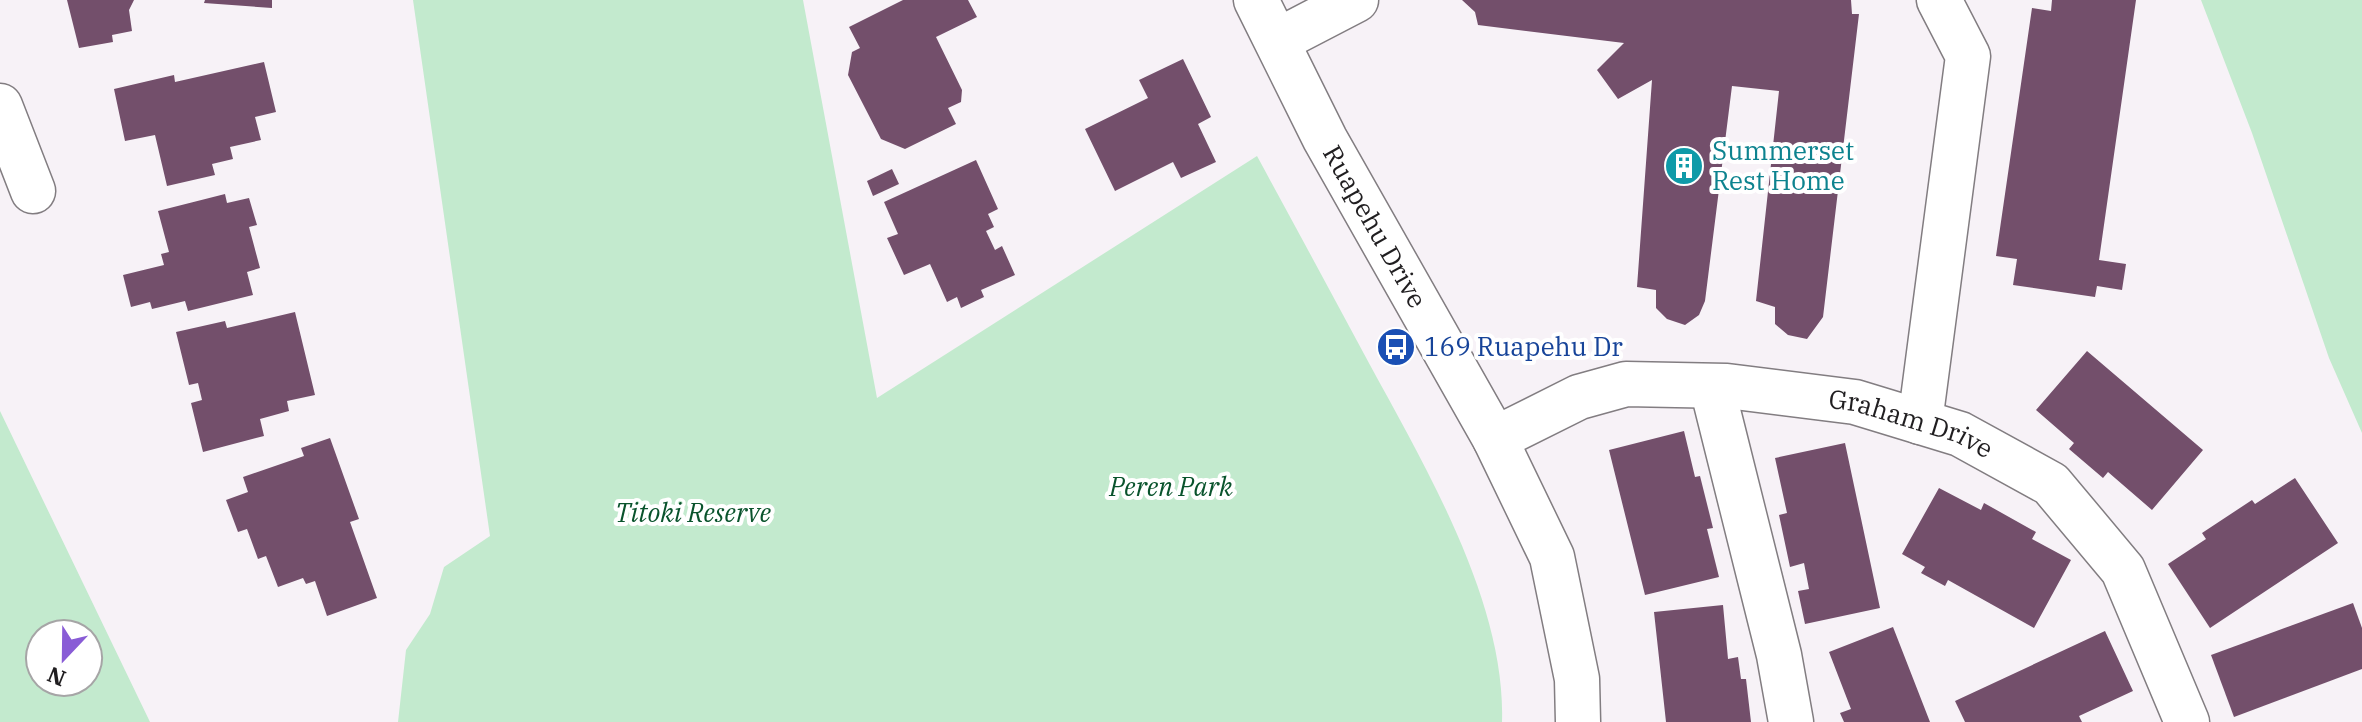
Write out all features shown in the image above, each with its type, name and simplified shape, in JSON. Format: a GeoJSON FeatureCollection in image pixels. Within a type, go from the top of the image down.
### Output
{"type":"FeatureCollection","features":[{"type":"Feature","properties":{"kind":"street","name":"Ruapehu Drive"},"geometry":{"type":"LineString","coordinates":[[1256,0],[1279,40],[1325,139],[1495,439],[1552,557],[1577,679],[1578,722]]}},
{"type":"Feature","properties":{"kind":"street"},"geometry":{"type":"LineString","coordinates":[[1279,40],[1356,0]]}},
{"type":"Feature","properties":{"kind":"street"},"geometry":{"type":"LineString","coordinates":[[1920,422],[1968,56],[1939,0]]}},
{"type":"Feature","properties":{"kind":"street"},"geometry":{"type":"LineString","coordinates":[[0,106],[33,191]]}},
{"type":"Feature","properties":{"kind":"street","name":"Graham Drive"},"geometry":{"type":"LineString","coordinates":[[1495,439],[1579,397],[1626,384],[1712,387],[1855,402],[1960,434],[2051,484],[2123,570],[2187,722]]}},
{"type":"Feature","properties":{"kind":"street"},"geometry":{"type":"LineString","coordinates":[[1712,387],[1779,655],[1791,722]]}},
{"type":"Feature","properties":{"kind":"green space"},"geometry":{"type":"Polygon","coordinates":[[[413,0],[803,0],[877,398],[1257,156],[1415,448],[1458,538],[1491,630],[1500,677],[1502,722],[398,722],[406,650],[430,614],[444,567],[490,536],[413,0]]]}},
{"type":"Feature","properties":{"kind":"green space"},"geometry":{"type":"Polygon","coordinates":[[[2201,0],[2362,0],[2362,433],[2329,358],[2252,133],[2201,0]]]}},
{"type":"Feature","properties":{"kind":"green space"},"geometry":{"type":"Polygon","coordinates":[[[0,411],[100,618],[24,618],[24,698],[104,698],[104,627],[150,722],[0,722],[0,411]]]}},
{"type":"Feature","properties":{"kind":"building"},"geometry":{"type":"Polygon","coordinates":[[[67,0],[134,0],[129,10],[132,31],[112,35],[113,42],[79,48],[67,0]]]}},
{"type":"Feature","properties":{"kind":"building"},"geometry":{"type":"Polygon","coordinates":[[[205,0],[272,0],[272,8],[204,3],[205,0]]]}},
{"type":"Feature","properties":{"kind":"building"},"geometry":{"type":"Polygon","coordinates":[[[903,0],[968,0],[977,17],[936,37],[962,90],[961,102],[948,108],[956,124],[905,149],[881,139],[848,75],[852,52],[860,48],[849,27],[903,0]]]}},
{"type":"Feature","properties":{"kind":"building","name":"Summerset Rest Home"},"geometry":{"type":"Polygon","coordinates":[[[1462,0],[1851,0],[1852,14],[1859,14],[1823,317],[1807,339],[1788,335],[1775,324],[1775,307],[1756,301],[1779,91],[1732,86],[1705,301],[1699,315],[1685,325],[1667,319],[1656,308],[1656,290],[1637,287],[1652,80],[1618,99],[1597,70],[1624,43],[1478,25],[1475,12],[1462,0]]]}},
{"type":"Feature","properties":{"kind":"building"},"geometry":{"type":"Polygon","coordinates":[[[2052,0],[2136,0],[2099,260],[2126,264],[2122,290],[2097,286],[2095,297],[2013,285],[2017,259],[1996,256],[2032,8],[2051,11],[2052,0]]]}},
{"type":"Feature","properties":{"kind":"building"},"geometry":{"type":"Polygon","coordinates":[[[1183,59],[1211,117],[1198,124],[1216,162],[1181,178],[1173,162],[1115,191],[1085,129],[1148,98],[1139,80],[1183,59]]]}},
{"type":"Feature","properties":{"kind":"building"},"geometry":{"type":"Polygon","coordinates":[[[264,62],[276,112],[255,117],[261,140],[230,147],[233,159],[212,164],[215,175],[167,186],[155,135],[125,141],[114,89],[174,75],[175,82],[264,62]]]}},
{"type":"Feature","properties":{"kind":"building"},"geometry":{"type":"Polygon","coordinates":[[[976,160],[998,209],[988,214],[994,227],[986,231],[995,250],[1002,246],[1015,275],[981,290],[984,297],[961,308],[957,297],[947,302],[930,264],[904,275],[887,238],[898,234],[884,202],[976,160]]]}},
{"type":"Feature","properties":{"kind":"building"},"geometry":{"type":"Polygon","coordinates":[[[892,169],[899,184],[873,196],[867,181],[892,169]]]}},
{"type":"Feature","properties":{"kind":"building"},"geometry":{"type":"Polygon","coordinates":[[[225,194],[227,203],[249,198],[257,225],[249,227],[260,268],[247,272],[253,295],[188,311],[185,301],[152,309],[150,302],[131,307],[123,275],[164,265],[161,254],[169,252],[158,211],[225,194]]]}},
{"type":"Feature","properties":{"kind":"building"},"geometry":{"type":"Polygon","coordinates":[[[295,312],[315,395],[287,401],[289,411],[260,419],[264,436],[203,452],[191,403],[202,400],[198,383],[189,385],[176,332],[225,321],[227,328],[295,312]]]}},
{"type":"Feature","properties":{"kind":"building"},"geometry":{"type":"Polygon","coordinates":[[[2087,351],[2203,450],[2152,510],[2108,472],[2103,478],[2069,449],[2074,443],[2036,410],[2087,351]]]}},
{"type":"Feature","properties":{"kind":"building"},"geometry":{"type":"Polygon","coordinates":[[[1684,431],[1695,477],[1700,476],[1713,528],[1707,529],[1719,577],[1645,595],[1609,450],[1684,431]]]}},
{"type":"Feature","properties":{"kind":"building"},"geometry":{"type":"Polygon","coordinates":[[[330,438],[359,519],[350,522],[377,598],[327,616],[315,581],[306,584],[303,578],[278,587],[266,556],[258,559],[247,529],[238,532],[226,500],[248,492],[243,477],[304,456],[301,448],[330,438]]]}},
{"type":"Feature","properties":{"kind":"building"},"geometry":{"type":"Polygon","coordinates":[[[1845,443],[1880,608],[1805,624],[1798,591],[1809,589],[1804,563],[1790,567],[1779,515],[1787,513],[1775,458],[1845,443]]]}},
{"type":"Feature","properties":{"kind":"building"},"geometry":{"type":"Polygon","coordinates":[[[2295,478],[2338,543],[2210,628],[2168,564],[2206,539],[2202,533],[2252,500],[2255,504],[2295,478]]]}},
{"type":"Feature","properties":{"kind":"building"},"geometry":{"type":"Polygon","coordinates":[[[1939,488],[1981,510],[1984,503],[2036,532],[2032,539],[2071,560],[2034,628],[1948,580],[1945,586],[1921,573],[1925,567],[1902,554],[1939,488]]]}},
{"type":"Feature","properties":{"kind":"building"},"geometry":{"type":"Polygon","coordinates":[[[2353,603],[2362,628],[2362,669],[2234,717],[2211,655],[2353,603]]]}},
{"type":"Feature","properties":{"kind":"building"},"geometry":{"type":"Polygon","coordinates":[[[1723,605],[1728,659],[1738,657],[1741,679],[1746,679],[1751,722],[1666,722],[1654,612],[1723,605]]]}},
{"type":"Feature","properties":{"kind":"building"},"geometry":{"type":"Polygon","coordinates":[[[1893,627],[1930,722],[1844,722],[1840,713],[1851,709],[1829,652],[1893,627]]]}},
{"type":"Feature","properties":{"kind":"building"},"geometry":{"type":"Polygon","coordinates":[[[2105,631],[2133,691],[2079,716],[2082,722],[1965,722],[1955,701],[2105,631]]]}},
{"type":"Feature","properties":{"kind":"place","name":"Summerset Rest Home"},"geometry":{"type":"Point","coordinates":[1684,166]}},
{"type":"Feature","properties":{"kind":"place","name":"169 Ruapehu Dr"},"geometry":{"type":"Point","coordinates":[1396,347]}},
{"type":"Feature","properties":{"kind":"park label","name":"Peren Park"},"geometry":{"type":"Point","coordinates":[1171,487]}},
{"type":"Feature","properties":{"kind":"park label","name":"Titoki Reserve"},"geometry":{"type":"Point","coordinates":[693,513]}}]}
